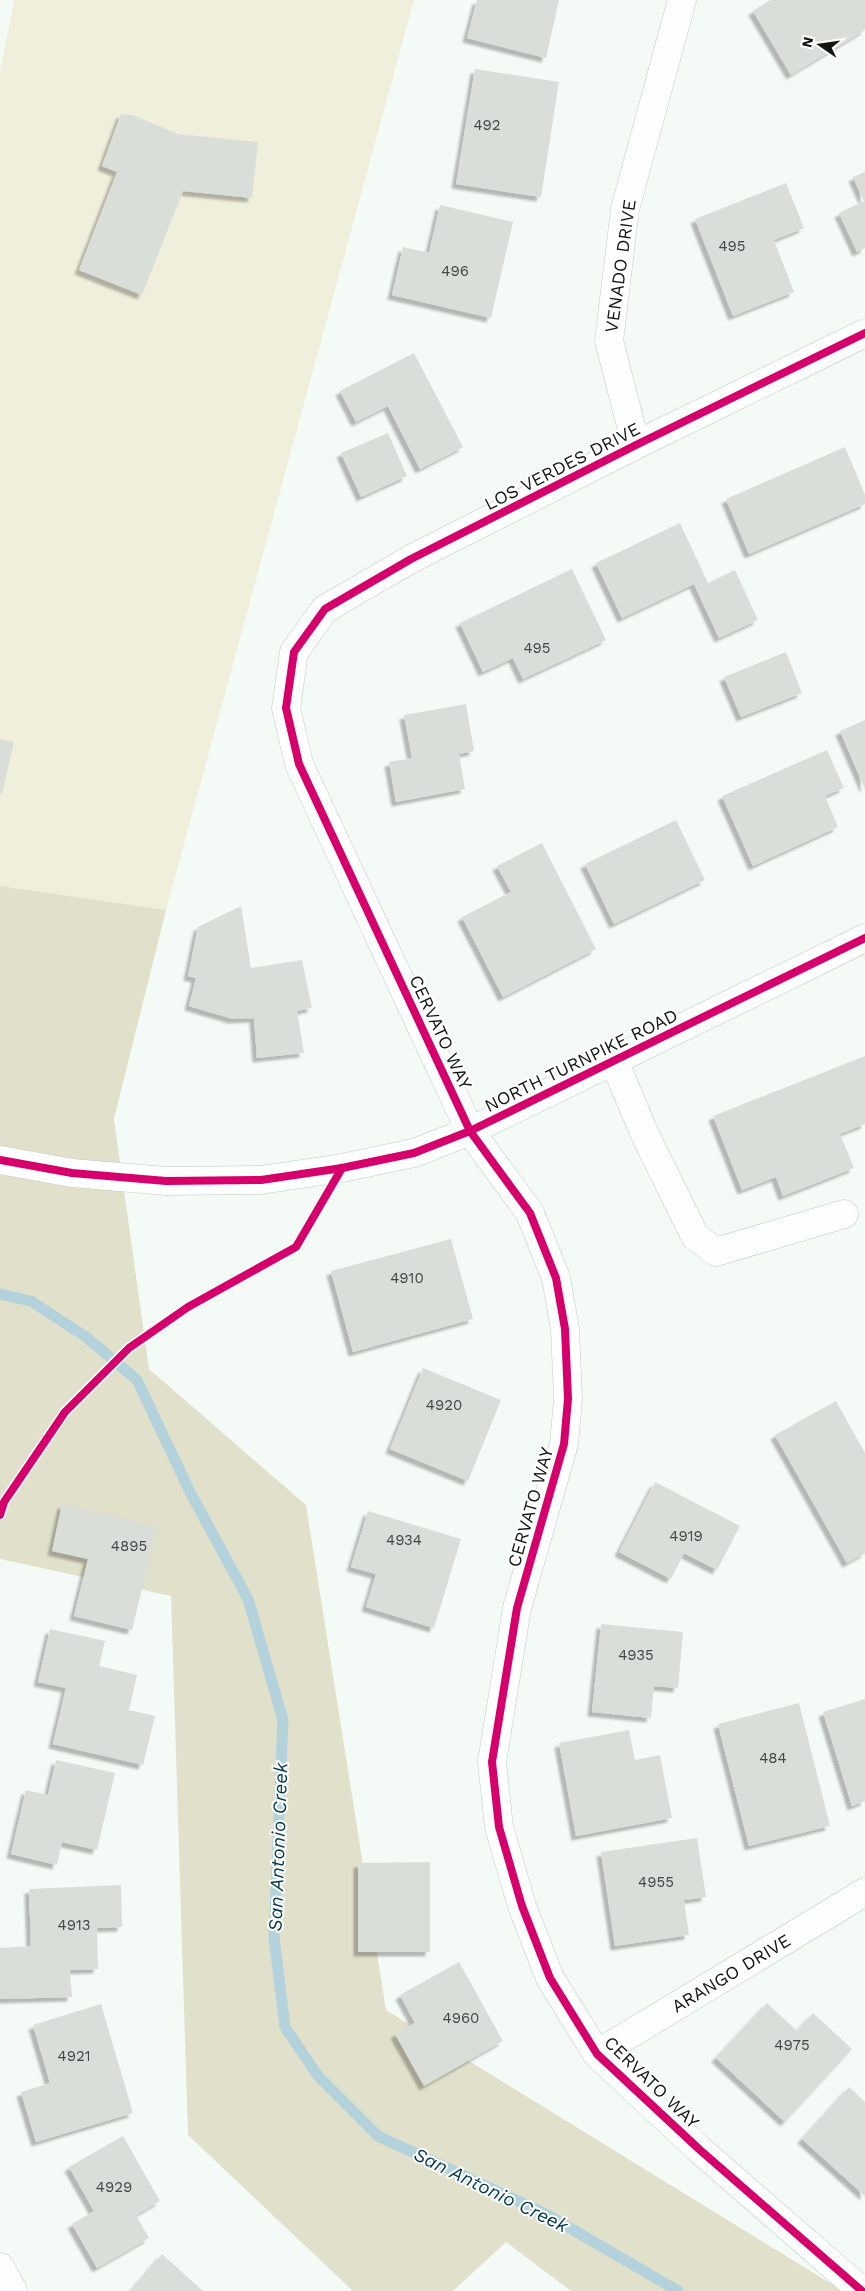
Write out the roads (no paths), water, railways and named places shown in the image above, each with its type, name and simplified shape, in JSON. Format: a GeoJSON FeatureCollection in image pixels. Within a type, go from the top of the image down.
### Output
{"type":"FeatureCollection","features":[{"type":"Feature","properties":{"kind":"street","name":"VENADO DRIVE"},"geometry":{"type":"LineString","coordinates":[[636,445],[610,341],[625,209],[682,0]]}},
{"type":"Feature","properties":{"kind":"street","name":"LOS VERDES DRIVE"},"geometry":{"type":"LineString","coordinates":[[294,652],[325,609],[411,559],[636,445],[865,333]]}},
{"type":"Feature","properties":{"kind":"street","name":"CERVATO WAY"},"geometry":{"type":"LineString","coordinates":[[294,652],[286,708],[299,764],[470,1131],[530,1213],[556,1278],[565,1329],[568,1399],[564,1444],[517,1608],[492,1762],[499,1827],[522,1906],[550,1978],[597,2054],[700,2150],[862,2291]]}},
{"type":"Feature","properties":{"kind":"street","name":"NORTH TURNPIKE ROAD"},"geometry":{"type":"LineString","coordinates":[[0,1160],[72,1173],[166,1181],[261,1180],[342,1168],[414,1152],[470,1131],[865,938]]}},
{"type":"Feature","properties":{"kind":"street"},"geometry":{"type":"LineString","coordinates":[[614,1061],[646,1137],[695,1236],[716,1252],[844,1214]]}},
{"type":"Feature","properties":{"kind":"street","name":"ARANGO DRIVE"},"geometry":{"type":"LineString","coordinates":[[597,2054],[865,1892]]}},
{"type":"Feature","properties":{"kind":"street"},"geometry":{"type":"LineString","coordinates":[[0,2266],[12,2291]]}},
{"type":"Feature","properties":{"kind":"waterway","name":"San Antonio Creek"},"geometry":{"type":"LineString","coordinates":[[0,1294],[31,1301],[86,1337],[137,1380],[191,1494],[248,1599],[283,1720],[274,1938],[285,2027],[318,2076],[378,2136],[546,2214],[678,2291]]}}]}
